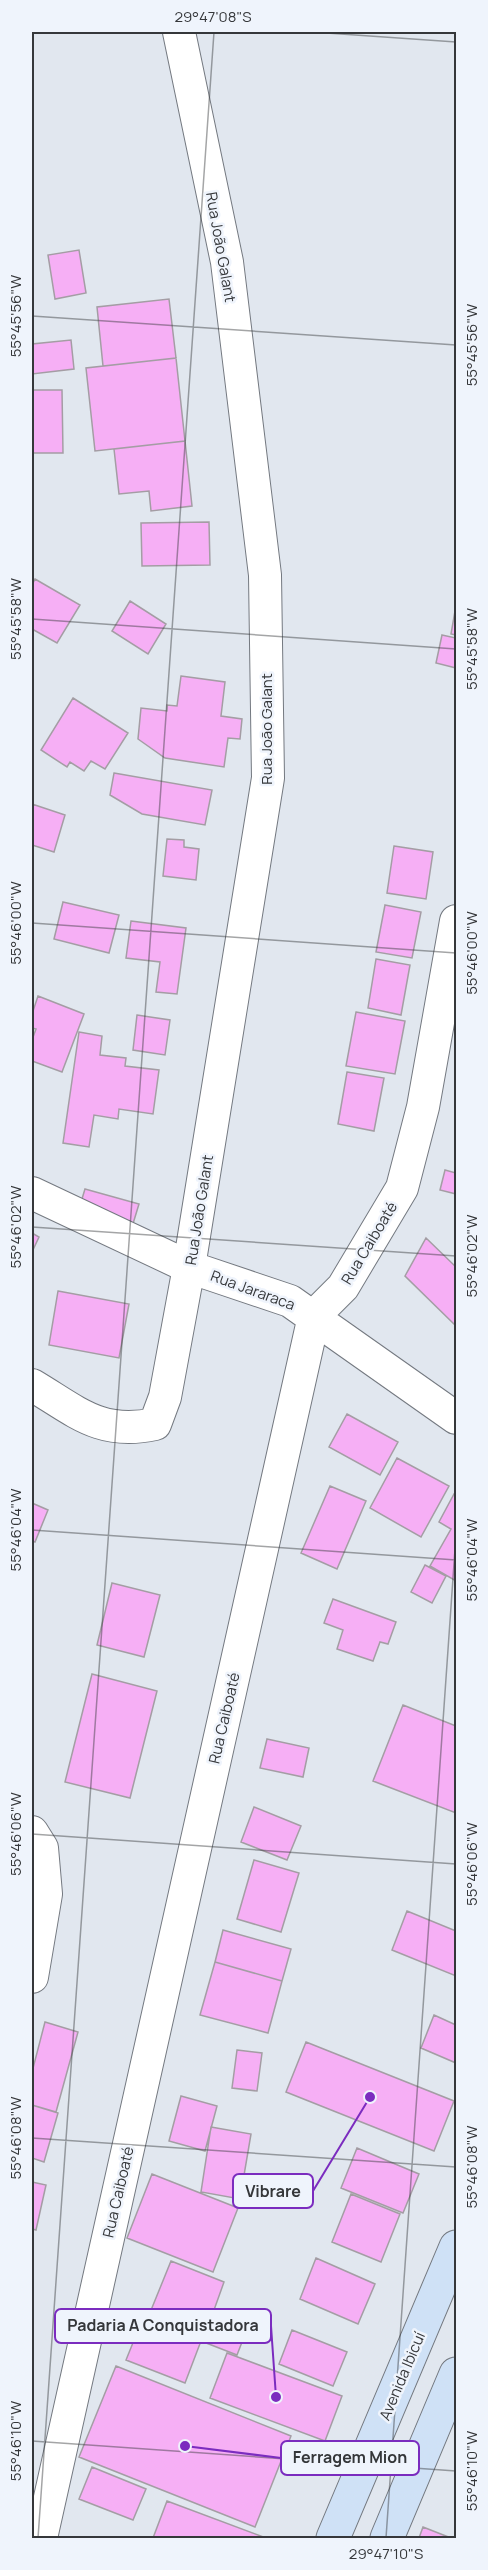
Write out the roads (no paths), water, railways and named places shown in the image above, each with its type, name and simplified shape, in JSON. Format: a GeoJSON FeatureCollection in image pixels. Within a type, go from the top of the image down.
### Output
{"type":"FeatureCollection","features":[{"type":"Feature","properties":{"kind":"main road","name":"Avenida Ibicuí"},"geometry":{"type":"LineString","coordinates":[[333,2538],[456,2247]]}},
{"type":"Feature","properties":{"kind":"main road"},"geometry":{"type":"LineString","coordinates":[[387,2538],[456,2374]]}},
{"type":"Feature","properties":{"kind":"street","name":"Rua João Galant"},"geometry":{"type":"LineString","coordinates":[[32,1385],[101,1425],[132,1429],[155,1424],[165,1396],[189,1267],[268,778],[263,564],[226,262],[179,32]]}},
{"type":"Feature","properties":{"kind":"street","name":"Rua Caiboaté"},"geometry":{"type":"LineString","coordinates":[[41,2538],[314,1316],[344,1287],[402,1188],[423,1107],[456,921]]}},
{"type":"Feature","properties":{"kind":"street","name":"Rua Jararaca"},"geometry":{"type":"LineString","coordinates":[[32,1193],[189,1267],[290,1301],[456,1418]]}},
{"type":"Feature","properties":{"kind":"street"},"geometry":{"type":"LineString","coordinates":[[32,1832],[42,1848],[46,1894],[32,1977]]}},
{"type":"Feature","properties":{"kind":"place","name":"Vibrare"},"geometry":{"type":"Point","coordinates":[370,2097]}},
{"type":"Feature","properties":{"kind":"place","name":"Padaria A Conquistadora"},"geometry":{"type":"Point","coordinates":[276,2397]}},
{"type":"Feature","properties":{"kind":"place","name":"Ferragem Mion"},"geometry":{"type":"Point","coordinates":[185,2446]}}]}
